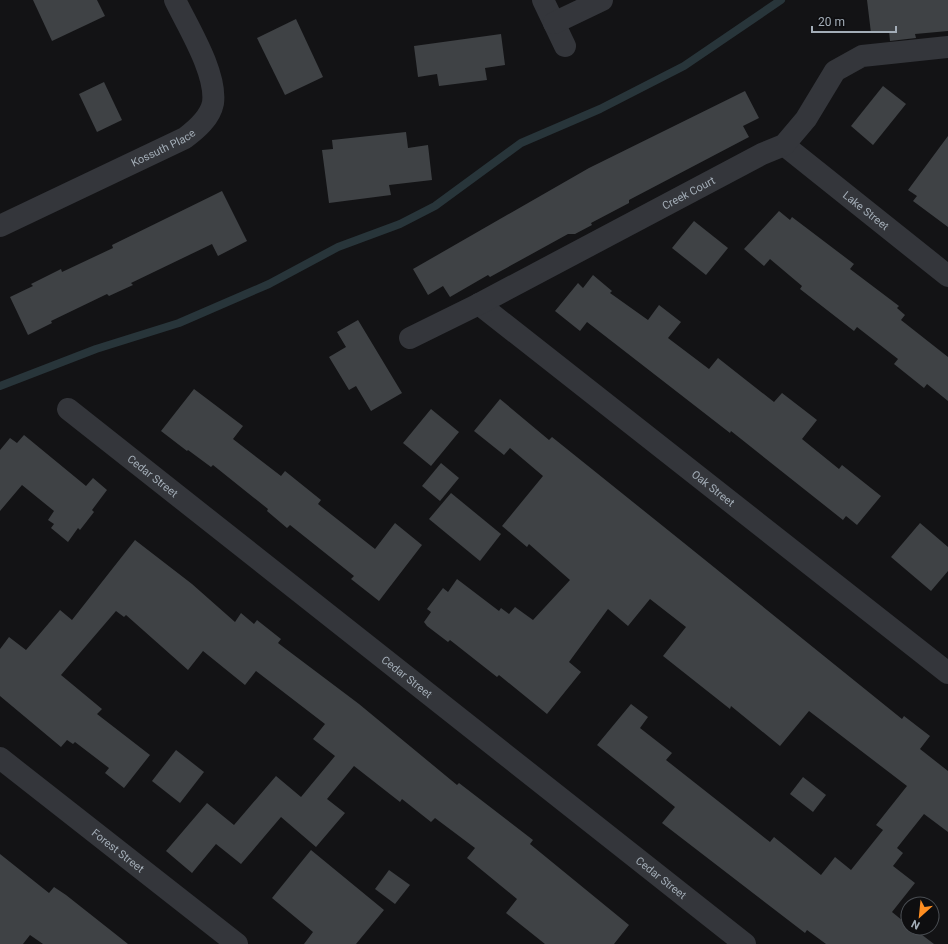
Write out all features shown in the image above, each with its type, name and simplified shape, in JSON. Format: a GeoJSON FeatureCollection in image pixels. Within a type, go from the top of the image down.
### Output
{"type":"FeatureCollection","features":[{"type":"Feature","properties":{"kind":"street","name":"Kossuth Place"},"geometry":{"type":"LineString","coordinates":[[0,226],[185,138],[199,128],[213,103],[212,89],[203,59],[175,0]]}},
{"type":"Feature","properties":{"kind":"street"},"geometry":{"type":"LineString","coordinates":[[543,0],[565,46]]}},
{"type":"Feature","properties":{"kind":"street"},"geometry":{"type":"LineString","coordinates":[[554,23],[602,0]]}},
{"type":"Feature","properties":{"kind":"street","name":"Creek Court"},"geometry":{"type":"LineString","coordinates":[[410,338],[479,304],[755,157],[784,144],[806,119],[835,71],[862,56],[948,47]]}},
{"type":"Feature","properties":{"kind":"street","name":"Lake Street"},"geometry":{"type":"LineString","coordinates":[[784,144],[948,276]]}},
{"type":"Feature","properties":{"kind":"street","name":"Oak Street"},"geometry":{"type":"LineString","coordinates":[[479,304],[948,673]]}},
{"type":"Feature","properties":{"kind":"street","name":"Cedar Street"},"geometry":{"type":"LineString","coordinates":[[68,409],[745,944]]}},
{"type":"Feature","properties":{"kind":"street","name":"Forest Street"},"geometry":{"type":"LineString","coordinates":[[0,758],[237,944]]}},
{"type":"Feature","properties":{"kind":"building"},"geometry":{"type":"Polygon","coordinates":[[[33,0],[97,0],[105,16],[52,41],[33,0]]]}},
{"type":"Feature","properties":{"kind":"building"},"geometry":{"type":"Polygon","coordinates":[[[867,0],[948,0],[948,31],[915,34],[916,38],[890,41],[889,31],[871,33],[867,0]]]}},
{"type":"Feature","properties":{"kind":"building"},"geometry":{"type":"Polygon","coordinates":[[[296,19],[323,77],[285,95],[257,38],[296,19]]]}},
{"type":"Feature","properties":{"kind":"building"},"geometry":{"type":"Polygon","coordinates":[[[501,34],[505,65],[485,68],[487,80],[439,86],[437,74],[418,77],[414,46],[501,34]]]}},
{"type":"Feature","properties":{"kind":"building"},"geometry":{"type":"Polygon","coordinates":[[[104,82],[122,120],[97,132],[79,94],[104,82]]]}},
{"type":"Feature","properties":{"kind":"building"},"geometry":{"type":"Polygon","coordinates":[[[883,86],[906,104],[873,145],[851,126],[883,86]]]}},
{"type":"Feature","properties":{"kind":"building"},"geometry":{"type":"Polygon","coordinates":[[[745,91],[759,118],[743,126],[749,137],[629,200],[629,203],[591,223],[592,225],[575,234],[568,234],[490,277],[488,275],[450,297],[443,286],[428,295],[413,269],[589,168],[745,91]]]}},
{"type":"Feature","properties":{"kind":"building"},"geometry":{"type":"Polygon","coordinates":[[[406,132],[408,148],[428,145],[432,180],[389,185],[391,195],[329,203],[322,150],[333,149],[332,140],[406,132]]]}},
{"type":"Feature","properties":{"kind":"building"},"geometry":{"type":"Polygon","coordinates":[[[948,136],[948,227],[913,201],[917,196],[908,190],[948,136]]]}},
{"type":"Feature","properties":{"kind":"building"},"geometry":{"type":"Polygon","coordinates":[[[222,191],[247,241],[218,256],[212,244],[131,283],[133,285],[109,296],[107,294],[51,321],[52,323],[28,335],[10,297],[33,286],[31,284],[61,269],[62,272],[113,248],[112,245],[222,191]]]}},
{"type":"Feature","properties":{"kind":"building"},"geometry":{"type":"Polygon","coordinates":[[[779,211],[790,220],[792,217],[854,264],[850,269],[899,306],[897,308],[905,315],[901,320],[948,357],[948,401],[927,384],[924,388],[894,364],[898,359],[857,327],[854,331],[800,289],[802,286],[770,259],[764,266],[744,249],[779,211]]]}},
{"type":"Feature","properties":{"kind":"building"},"geometry":{"type":"Polygon","coordinates":[[[694,221],[728,248],[706,275],[672,248],[694,221]]]}},
{"type":"Feature","properties":{"kind":"building"},"geometry":{"type":"Polygon","coordinates":[[[593,275],[612,291],[610,293],[648,320],[659,305],[681,322],[668,338],[709,369],[718,358],[774,402],[782,393],[817,420],[802,439],[839,469],[842,465],[881,496],[857,525],[846,516],[843,520],[731,431],[730,433],[587,322],[580,331],[555,311],[578,283],[583,288],[593,275]]]}},
{"type":"Feature","properties":{"kind":"building"},"geometry":{"type":"Polygon","coordinates":[[[358,320],[402,393],[371,411],[356,386],[349,390],[329,357],[346,347],[337,332],[358,320]]]}},
{"type":"Feature","properties":{"kind":"building"},"geometry":{"type":"Polygon","coordinates":[[[194,389],[243,426],[233,439],[281,476],[285,471],[321,500],[318,504],[375,549],[395,523],[422,545],[379,601],[351,579],[354,576],[290,525],[287,528],[267,511],[268,509],[213,465],[211,467],[161,431],[194,389]]]}},
{"type":"Feature","properties":{"kind":"building"},"geometry":{"type":"Polygon","coordinates":[[[500,399],[549,440],[552,437],[902,719],[904,716],[930,736],[920,749],[948,771],[948,832],[924,814],[897,848],[903,853],[893,866],[915,883],[905,896],[900,896],[900,902],[892,912],[900,918],[900,936],[924,936],[934,944],[826,944],[807,930],[805,933],[662,823],[675,807],[597,745],[631,704],[648,717],[640,728],[672,753],[666,760],[770,842],[774,837],[821,875],[835,857],[851,870],[883,830],[876,825],[907,786],[809,711],[780,746],[731,706],[730,709],[663,656],[686,627],[650,599],[628,626],[608,609],[569,662],[581,672],[547,714],[499,675],[497,677],[450,640],[448,642],[427,626],[424,622],[431,612],[427,609],[443,588],[448,592],[457,579],[499,611],[501,608],[509,614],[515,607],[533,620],[570,580],[529,544],[527,547],[502,526],[543,476],[510,448],[504,455],[474,431],[500,399]]]}},
{"type":"Feature","properties":{"kind":"building"},"geometry":{"type":"Polygon","coordinates":[[[431,409],[459,432],[431,466],[403,443],[431,409]]]}},
{"type":"Feature","properties":{"kind":"building"},"geometry":{"type":"Polygon","coordinates":[[[24,435],[86,486],[93,478],[107,490],[92,510],[94,512],[80,530],[78,528],[68,542],[51,528],[54,524],[48,520],[54,511],[22,485],[0,511],[0,450],[10,438],[17,443],[24,435]]]}},
{"type":"Feature","properties":{"kind":"building"},"geometry":{"type":"Polygon","coordinates":[[[441,463],[459,478],[440,501],[422,486],[441,463]]]}},
{"type":"Feature","properties":{"kind":"building"},"geometry":{"type":"Polygon","coordinates":[[[451,493],[501,534],[480,561],[429,519],[451,493]]]}},
{"type":"Feature","properties":{"kind":"building"},"geometry":{"type":"Polygon","coordinates":[[[920,523],[948,547],[948,571],[931,591],[891,557],[920,523]]]}},
{"type":"Feature","properties":{"kind":"building"},"geometry":{"type":"Polygon","coordinates":[[[135,540],[192,584],[235,622],[241,613],[254,624],[257,620],[281,639],[278,643],[359,704],[457,785],[459,783],[533,840],[530,844],[629,925],[614,944],[545,944],[506,913],[517,899],[467,858],[475,848],[435,818],[431,822],[402,799],[400,802],[354,766],[327,799],[345,813],[316,847],[281,817],[241,864],[216,844],[192,873],[166,851],[207,803],[234,825],[276,776],[301,797],[335,756],[313,739],[325,724],[256,671],[245,685],[203,651],[188,670],[126,615],[124,617],[116,611],[61,675],[102,709],[97,714],[150,755],[124,788],[105,773],[109,768],[75,742],[73,744],[67,740],[61,747],[0,696],[0,649],[9,637],[26,650],[60,610],[72,620],[135,540]]]}},
{"type":"Feature","properties":{"kind":"building"},"geometry":{"type":"Polygon","coordinates":[[[176,750],[204,772],[180,803],[152,781],[176,750]]]}},
{"type":"Feature","properties":{"kind":"building"},"geometry":{"type":"Polygon","coordinates":[[[803,777],[826,795],[813,812],[790,794],[803,777]]]}},
{"type":"Feature","properties":{"kind":"building"},"geometry":{"type":"Polygon","coordinates":[[[311,850],[384,910],[356,944],[304,944],[313,932],[272,898],[311,850]]]}},
{"type":"Feature","properties":{"kind":"building"},"geometry":{"type":"Polygon","coordinates":[[[0,854],[49,893],[54,887],[66,895],[128,944],[43,944],[30,935],[23,944],[0,944],[0,854]]]}},
{"type":"Feature","properties":{"kind":"building"},"geometry":{"type":"Polygon","coordinates":[[[389,870],[410,885],[395,904],[375,889],[389,870]]]}},
{"type":"Feature","properties":{"kind":"waterway"},"geometry":{"type":"LineString","coordinates":[[0,386],[96,349],[179,323],[269,284],[338,247],[400,224],[435,206],[521,143],[600,109],[684,66],[781,0]]}}]}
